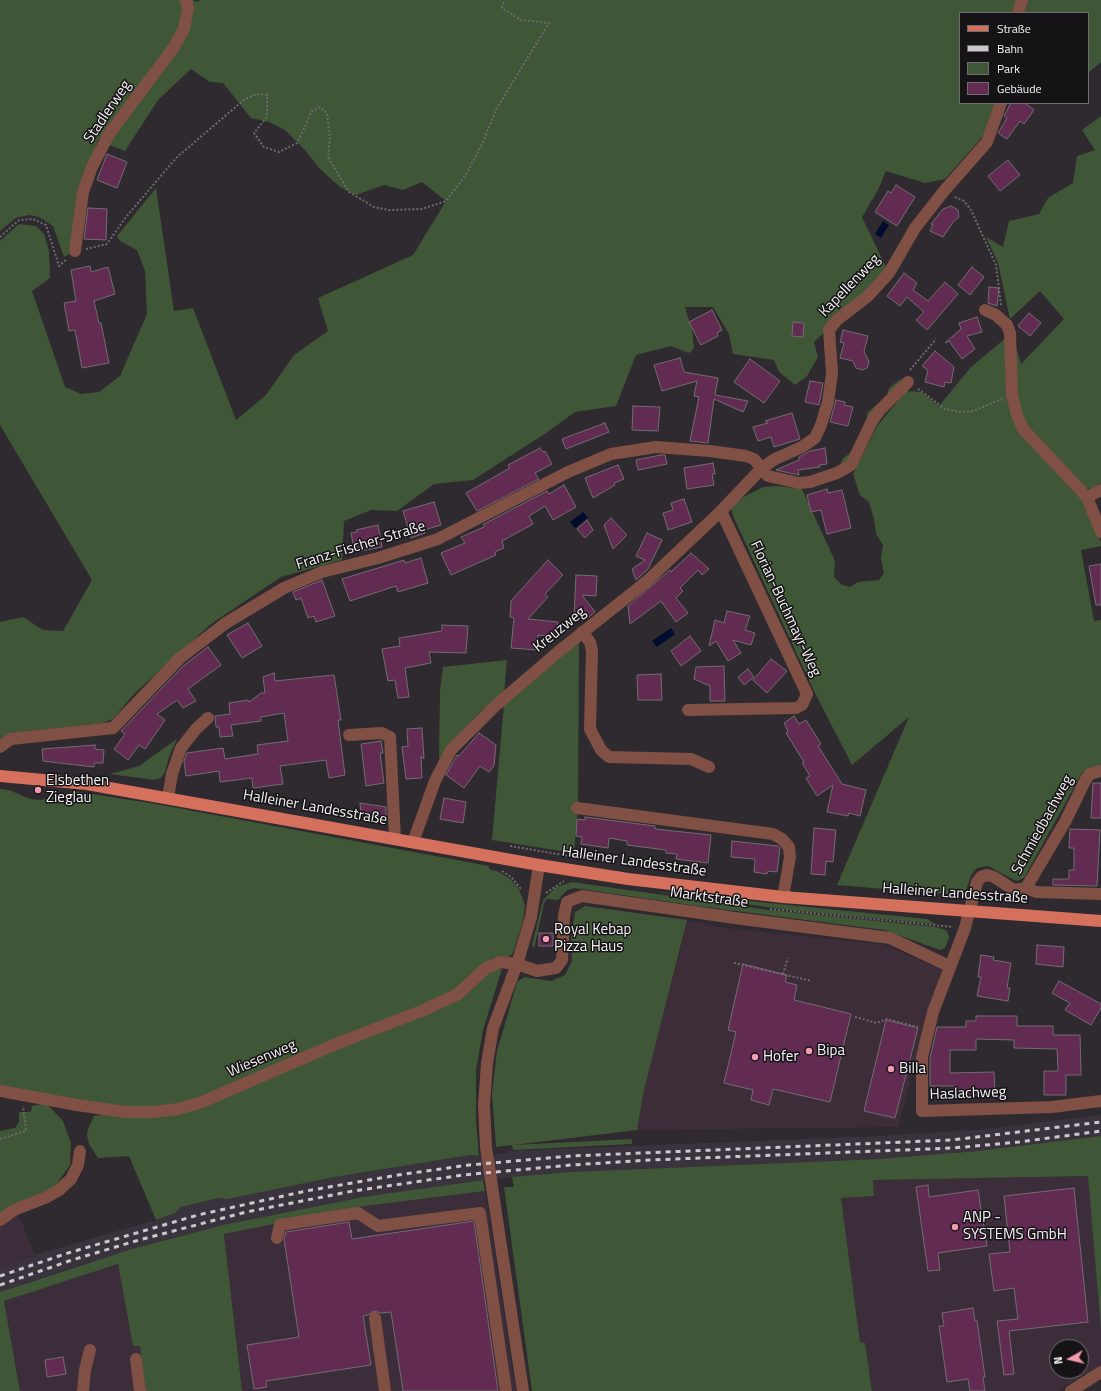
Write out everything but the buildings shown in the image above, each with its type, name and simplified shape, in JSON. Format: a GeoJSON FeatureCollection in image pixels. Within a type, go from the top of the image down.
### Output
{"type":"FeatureCollection","features":[{"type":"Feature","properties":{"kind":"main road","name":"Halleiner Landesstraße"},"geometry":{"type":"LineString","coordinates":[[0,776],[87,784],[539,865],[628,879],[783,897],[1101,921]]}},
{"type":"Feature","properties":{"kind":"street","name":"Stadlerweg"},"geometry":{"type":"LineString","coordinates":[[75,252],[83,192],[92,167],[109,134],[174,47],[184,29],[188,8],[186,0]]}},
{"type":"Feature","properties":{"kind":"street"},"geometry":{"type":"LineString","coordinates":[[1018,12],[1022,0]]}},
{"type":"Feature","properties":{"kind":"street","name":"Kapellenweg"},"geometry":{"type":"LineString","coordinates":[[762,468],[776,459],[802,447],[815,438],[821,425],[828,402],[832,372],[829,330],[837,320],[868,296],[889,273],[915,228],[986,142],[1001,104]]}},
{"type":"Feature","properties":{"kind":"street"},"geometry":{"type":"LineString","coordinates":[[991,313],[1007,325],[1010,333],[1012,395],[1017,415],[1023,429],[1087,497],[1101,532]]}},
{"type":"Feature","properties":{"kind":"street","name":"Franz-Fischer-Straße"},"geometry":{"type":"LineString","coordinates":[[0,747],[11,739],[113,728],[180,658],[226,623],[284,588],[322,572],[438,539],[568,472],[611,454],[656,447],[710,451],[746,456],[754,459],[768,476],[799,483],[810,482],[842,470],[851,465],[872,421],[880,410],[908,382]]}},
{"type":"Feature","properties":{"kind":"street","name":"Kreuzweg"},"geometry":{"type":"LineString","coordinates":[[413,842],[435,781],[452,750],[494,707],[582,632],[646,582],[721,511],[762,468]]}},
{"type":"Feature","properties":{"kind":"street"},"geometry":{"type":"LineString","coordinates":[[1087,497],[1101,490]]}},
{"type":"Feature","properties":{"kind":"street","name":"Florian-Buchmayr-Weg"},"geometry":{"type":"LineString","coordinates":[[688,710],[796,708],[802,705],[807,694],[721,511]]}},
{"type":"Feature","properties":{"kind":"street"},"geometry":{"type":"LineString","coordinates":[[582,632],[590,642],[592,651],[590,729],[601,750],[609,757],[692,759],[709,767]]}},
{"type":"Feature","properties":{"kind":"street"},"geometry":{"type":"LineString","coordinates":[[168,798],[172,774],[181,748],[196,729],[208,718]]}},
{"type":"Feature","properties":{"kind":"street"},"geometry":{"type":"LineString","coordinates":[[349,735],[382,733],[390,737],[395,839]]}},
{"type":"Feature","properties":{"kind":"street","name":"Schmiedbachweg"},"geometry":{"type":"LineString","coordinates":[[969,912],[977,882],[981,877],[987,875],[994,876],[1014,890],[1026,888],[1065,822],[1086,779],[1090,774],[1101,771]]}},
{"type":"Feature","properties":{"kind":"street"},"geometry":{"type":"LineString","coordinates":[[578,808],[773,834],[782,839],[789,847],[790,857],[783,897]]}},
{"type":"Feature","properties":{"kind":"street"},"geometry":{"type":"LineString","coordinates":[[523,1391],[486,1147],[484,1105],[487,1063],[493,1028],[517,964],[531,917],[539,865]]}},
{"type":"Feature","properties":{"kind":"street"},"geometry":{"type":"LineString","coordinates":[[1026,888],[1036,892],[1101,894]]}},
{"type":"Feature","properties":{"kind":"street","name":"Marktstraße"},"geometry":{"type":"LineString","coordinates":[[517,964],[537,971],[556,968],[562,960],[564,916],[567,902],[582,896],[890,938],[949,966]]}},
{"type":"Feature","properties":{"kind":"street","name":"Haslachweg"},"geometry":{"type":"LineString","coordinates":[[969,912],[949,966],[922,1057],[922,1111],[1052,1107],[1101,1101]]}},
{"type":"Feature","properties":{"kind":"street","name":"Wiesenweg"},"geometry":{"type":"LineString","coordinates":[[0,1091],[125,1112],[154,1112],[178,1109],[202,1102],[336,1044],[424,1010],[458,994],[486,968],[500,962],[517,964]]}},
{"type":"Feature","properties":{"kind":"street"},"geometry":{"type":"LineString","coordinates":[[0,1220],[14,1210],[45,1198],[59,1190],[71,1179],[78,1165],[80,1151]]}},
{"type":"Feature","properties":{"kind":"street"},"geometry":{"type":"LineString","coordinates":[[277,1238],[280,1224],[358,1212],[378,1226],[480,1213],[506,1391]]}},
{"type":"Feature","properties":{"kind":"street"},"geometry":{"type":"LineString","coordinates":[[375,1318],[385,1391]]}},
{"type":"Feature","properties":{"kind":"street"},"geometry":{"type":"LineString","coordinates":[[83,1391],[85,1370],[90,1350]]}},
{"type":"Feature","properties":{"kind":"street"},"geometry":{"type":"LineString","coordinates":[[136,1359],[140,1391]]}},
{"type":"Feature","properties":{"kind":"street"},"geometry":{"type":"LineString","coordinates":[[1071,1391],[1101,1372]]}},
{"type":"Feature","properties":{"kind":"path"},"geometry":{"type":"LineString","coordinates":[[0,237],[19,220],[34,219],[46,225],[59,266],[75,252],[107,244],[126,217],[176,158],[245,99],[258,94],[267,95],[267,117],[254,133],[264,147],[279,152],[297,143],[306,127],[311,112],[320,107],[328,113],[330,138],[328,157],[349,192],[374,207],[389,210],[422,209],[446,201],[466,173],[482,144],[497,108],[549,23],[521,20],[502,8],[504,0]]}},
{"type":"Feature","properties":{"kind":"path"},"geometry":{"type":"LineString","coordinates":[[944,191],[964,201],[971,210],[996,265],[1002,303],[991,313]]}},
{"type":"Feature","properties":{"kind":"path"},"geometry":{"type":"LineString","coordinates":[[936,339],[908,373],[908,382],[945,409],[961,412],[974,411],[1012,395]]}},
{"type":"Feature","properties":{"kind":"path"},"geometry":{"type":"LineString","coordinates":[[509,846],[588,859]]}},
{"type":"Feature","properties":{"kind":"path"},"geometry":{"type":"LineString","coordinates":[[500,870],[519,884],[525,895]]}},
{"type":"Feature","properties":{"kind":"path"},"geometry":{"type":"LineString","coordinates":[[783,974],[788,958]]}},
{"type":"Feature","properties":{"kind":"path"},"geometry":{"type":"LineString","coordinates":[[734,962],[812,981]]}},
{"type":"Feature","properties":{"kind":"path"},"geometry":{"type":"LineString","coordinates":[[855,1017],[877,1023],[887,1019],[929,1030]]}},
{"type":"Feature","properties":{"kind":"path"},"geometry":{"type":"LineString","coordinates":[[0,1139],[26,1132],[22,1095]]}},
{"type":"Feature","properties":{"kind":"shaded area"},"geometry":{"type":"Polygon","coordinates":[[[687,920],[726,928],[883,944],[943,970],[927,1019],[898,1127],[637,1130],[644,1090],[687,920]]]}},
{"type":"Feature","properties":{"kind":"shaded area"},"geometry":{"type":"Polygon","coordinates":[[[1101,1115],[1101,1136],[978,1151],[879,1159],[570,1172],[483,1180],[363,1197],[267,1216],[171,1238],[74,1267],[0,1292],[0,1268],[35,1255],[156,1220],[175,1213],[181,1207],[218,1198],[227,1199],[335,1177],[470,1155],[475,1157],[509,1151],[879,1136],[976,1130],[1101,1115]]]}},
{"type":"Feature","properties":{"kind":"shaded area"},"geometry":{"type":"Polygon","coordinates":[[[1089,1176],[1101,1330],[1101,1366],[1089,1373],[1089,1339],[1049,1339],[1049,1379],[1078,1379],[1057,1391],[872,1391],[865,1343],[860,1342],[841,1198],[874,1196],[873,1180],[1089,1176]]]}},
{"type":"Feature","properties":{"kind":"shaded area"},"geometry":{"type":"Polygon","coordinates":[[[485,1191],[516,1391],[242,1391],[224,1234],[365,1206],[485,1191]]]}},
{"type":"Feature","properties":{"kind":"shaded area"},"geometry":{"type":"Polygon","coordinates":[[[14,1204],[35,1255],[0,1268],[0,1213],[14,1204]]]}},
{"type":"Feature","properties":{"kind":"shaded area"},"geometry":{"type":"Polygon","coordinates":[[[119,1264],[133,1346],[140,1346],[146,1391],[20,1391],[4,1301],[119,1264]]]}},
{"type":"Feature","properties":{"kind":"green space"},"geometry":{"type":"Polygon","coordinates":[[[0,0],[186,0],[182,24],[157,65],[98,141],[79,189],[75,251],[64,257],[53,226],[39,217],[29,215],[16,218],[0,231],[0,0]]]}},
{"type":"Feature","properties":{"kind":"green space"},"geometry":{"type":"Polygon","coordinates":[[[192,0],[198,2],[200,0],[1019,0],[1015,12],[959,12],[959,104],[996,104],[986,133],[945,179],[925,183],[886,171],[878,190],[862,217],[887,269],[868,291],[814,342],[818,357],[807,376],[795,385],[779,372],[774,360],[733,354],[729,334],[713,307],[685,307],[692,330],[694,348],[689,353],[671,346],[636,355],[616,406],[575,412],[546,433],[473,480],[434,484],[397,511],[371,510],[344,521],[342,560],[281,577],[211,624],[134,694],[113,719],[103,723],[15,733],[0,739],[0,622],[23,617],[43,630],[63,631],[92,580],[0,425],[0,241],[19,224],[36,226],[44,234],[49,251],[50,278],[32,291],[65,387],[81,394],[99,392],[120,376],[147,314],[145,271],[137,250],[120,241],[117,236],[156,188],[174,311],[193,308],[236,420],[266,395],[294,355],[328,331],[318,298],[413,255],[446,201],[422,182],[403,190],[384,185],[356,195],[340,187],[319,168],[305,150],[285,130],[269,122],[251,118],[223,83],[210,82],[191,69],[158,100],[125,151],[107,144],[161,69],[192,0]]]}},
{"type":"Feature","properties":{"kind":"green space"},"geometry":{"type":"Polygon","coordinates":[[[1026,0],[1101,0],[1101,62],[1089,72],[1089,12],[1022,12],[1026,0]]]}},
{"type":"Feature","properties":{"kind":"green space"},"geometry":{"type":"Polygon","coordinates":[[[1101,116],[1101,483],[1090,489],[1083,487],[1026,424],[1016,394],[1012,334],[1021,364],[1064,319],[1040,291],[1010,319],[998,263],[986,237],[1003,247],[1009,221],[1039,214],[1048,198],[1073,183],[1077,156],[1095,150],[1082,130],[1101,116]]]}},
{"type":"Feature","properties":{"kind":"green space"},"geometry":{"type":"Polygon","coordinates":[[[1008,336],[1011,406],[1086,501],[1092,523],[1101,542],[1101,546],[1081,550],[1094,621],[1101,620],[1101,766],[1082,773],[1024,878],[1016,881],[988,866],[977,868],[971,875],[966,891],[958,895],[837,885],[909,717],[852,765],[814,691],[733,516],[731,508],[738,500],[763,487],[778,486],[802,489],[835,561],[834,577],[842,585],[850,587],[858,582],[879,580],[884,573],[881,558],[883,545],[876,534],[874,519],[869,502],[860,495],[853,474],[877,426],[906,391],[921,392],[939,406],[971,367],[1008,336]]]}},
{"type":"Feature","properties":{"kind":"green space"},"geometry":{"type":"Polygon","coordinates":[[[902,378],[854,454],[839,467],[843,458],[852,452],[864,427],[868,412],[887,395],[889,388],[902,378]]]}},
{"type":"Feature","properties":{"kind":"green space"},"geometry":{"type":"Polygon","coordinates":[[[579,640],[578,806],[574,853],[492,840],[504,704],[579,640]]]}},
{"type":"Feature","properties":{"kind":"green space"},"geometry":{"type":"Polygon","coordinates":[[[507,660],[504,694],[481,711],[453,741],[439,759],[440,691],[443,667],[507,660]]]}},
{"type":"Feature","properties":{"kind":"green space"},"geometry":{"type":"Polygon","coordinates":[[[177,739],[169,757],[165,772],[161,778],[154,780],[110,774],[139,766],[177,739]]]}},
{"type":"Feature","properties":{"kind":"green space"},"geometry":{"type":"Polygon","coordinates":[[[0,789],[9,790],[30,799],[41,800],[73,791],[156,804],[489,866],[489,869],[499,872],[510,879],[518,887],[525,905],[523,921],[513,953],[509,957],[493,958],[480,966],[464,983],[444,997],[189,1101],[150,1109],[118,1107],[0,1086],[0,789]]]}},
{"type":"Feature","properties":{"kind":"green space"},"geometry":{"type":"Polygon","coordinates":[[[572,882],[769,910],[936,927],[946,930],[949,936],[945,948],[940,950],[884,930],[697,906],[574,888],[567,890],[558,900],[547,899],[544,903],[534,949],[532,945],[543,900],[556,887],[572,882]]]}},
{"type":"Feature","properties":{"kind":"green space"},"geometry":{"type":"Polygon","coordinates":[[[650,891],[927,919],[935,924],[789,910],[650,891]]]}},
{"type":"Feature","properties":{"kind":"green space"},"geometry":{"type":"Polygon","coordinates":[[[585,906],[687,920],[644,1090],[637,1130],[513,1145],[632,1139],[632,1144],[513,1150],[512,1145],[496,1147],[492,1094],[497,1051],[517,982],[524,977],[551,981],[565,975],[572,961],[571,938],[575,912],[585,906]]]}},
{"type":"Feature","properties":{"kind":"green space"},"geometry":{"type":"Polygon","coordinates":[[[494,968],[502,969],[483,1030],[476,1070],[476,1121],[479,1156],[470,1155],[335,1177],[227,1199],[218,1198],[181,1207],[175,1213],[156,1220],[129,1156],[98,1158],[89,1144],[87,1135],[88,1129],[94,1116],[108,1114],[159,1116],[454,1000],[494,968]]]}},
{"type":"Feature","properties":{"kind":"green space"},"geometry":{"type":"Polygon","coordinates":[[[46,1103],[63,1121],[71,1143],[70,1165],[56,1185],[38,1196],[0,1213],[0,1131],[15,1128],[19,1122],[19,1112],[31,1112],[32,1106],[46,1103]]]}},
{"type":"Feature","properties":{"kind":"green space"},"geometry":{"type":"Polygon","coordinates":[[[1101,1136],[1101,1330],[1088,1176],[873,1180],[874,1196],[841,1198],[860,1342],[865,1343],[872,1391],[532,1391],[504,1187],[514,1187],[512,1177],[570,1172],[879,1159],[978,1151],[1101,1136]]]}},
{"type":"Feature","properties":{"kind":"green space"},"geometry":{"type":"Polygon","coordinates":[[[483,1180],[485,1191],[365,1206],[224,1234],[242,1391],[146,1391],[140,1346],[133,1346],[118,1264],[4,1301],[20,1391],[0,1391],[0,1292],[132,1249],[223,1225],[363,1197],[483,1180]]]}},
{"type":"Feature","properties":{"kind":"water"},"geometry":{"type":"Polygon","coordinates":[[[883,221],[889,225],[881,238],[875,234],[883,221]]]}},
{"type":"Feature","properties":{"kind":"water"},"geometry":{"type":"Polygon","coordinates":[[[583,512],[588,518],[575,528],[570,522],[583,512]]]}},
{"type":"Feature","properties":{"kind":"water"},"geometry":{"type":"Polygon","coordinates":[[[671,628],[675,634],[657,647],[652,641],[671,628]]]}},
{"type":"Feature","properties":{"kind":"railway"},"geometry":{"type":"LineString","coordinates":[[0,1276],[68,1253],[198,1215],[306,1191],[398,1175],[469,1165],[571,1156],[952,1140],[1101,1122]]}},
{"type":"Feature","properties":{"kind":"railway"},"geometry":{"type":"LineString","coordinates":[[0,1285],[72,1260],[139,1240],[246,1212],[353,1191],[463,1175],[571,1165],[650,1160],[953,1148],[1019,1142],[1101,1131]]}},
{"type":"Feature","properties":{"kind":"place","name":"Elsbethen Zieglau"},"geometry":{"type":"Point","coordinates":[38,790]}},
{"type":"Feature","properties":{"kind":"place","name":"Royal Kebap Pizza Haus"},"geometry":{"type":"Point","coordinates":[546,939]}},
{"type":"Feature","properties":{"kind":"place","name":"Bipa"},"geometry":{"type":"Point","coordinates":[809,1051]}},
{"type":"Feature","properties":{"kind":"place","name":"Hofer"},"geometry":{"type":"Point","coordinates":[755,1057]}},
{"type":"Feature","properties":{"kind":"place","name":"Billa"},"geometry":{"type":"Point","coordinates":[891,1069]}},
{"type":"Feature","properties":{"kind":"place","name":"ANP - SYSTEMS GmbH"},"geometry":{"type":"Point","coordinates":[955,1227]}}]}
